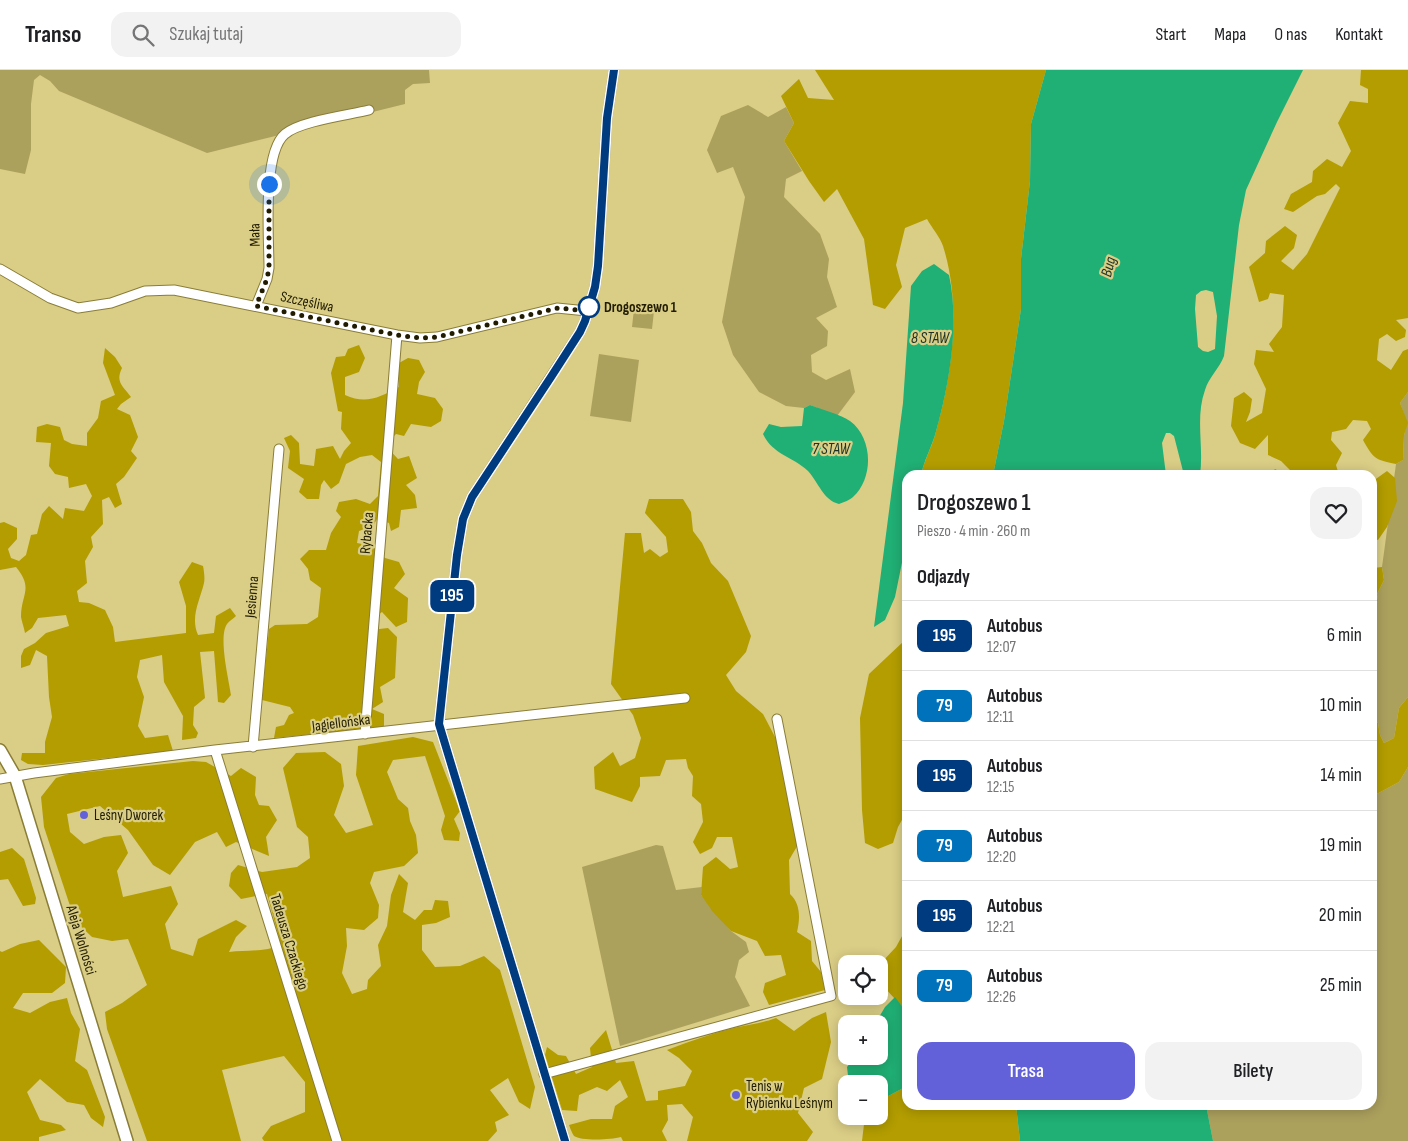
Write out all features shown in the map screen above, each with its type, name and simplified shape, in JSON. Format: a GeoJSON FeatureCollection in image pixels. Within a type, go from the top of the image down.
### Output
{"type":"FeatureCollection","features":[{"type":"Feature","properties":{"kind":"street"},"geometry":{"type":"LineString","coordinates":[[565,1141],[439,724],[457,555],[463,519],[472,497],[580,332],[595,287],[598,266],[607,118],[614,70]]}},
{"type":"Feature","properties":{"kind":"street","name":"Mała"},"geometry":{"type":"LineString","coordinates":[[256,306],[267,279],[269,268],[269,184],[277,145],[285,134],[299,126],[369,110]]}},
{"type":"Feature","properties":{"kind":"street","name":"Szczęśliwa"},"geometry":{"type":"LineString","coordinates":[[0,269],[50,298],[78,308],[111,303],[145,291],[174,290],[420,338],[437,337],[558,308],[588,311]]}},
{"type":"Feature","properties":{"kind":"street","name":"Rybacka"},"geometry":{"type":"LineString","coordinates":[[365,734],[397,335]]}},
{"type":"Feature","properties":{"kind":"street","name":"Jesienna"},"geometry":{"type":"LineString","coordinates":[[253,747],[279,449]]}},
{"type":"Feature","properties":{"kind":"street","name":"Jagiellońska"},"geometry":{"type":"LineString","coordinates":[[0,779],[215,750],[685,698]]}},
{"type":"Feature","properties":{"kind":"street"},"geometry":{"type":"LineString","coordinates":[[544,1074],[831,996],[777,718]]}},
{"type":"Feature","properties":{"kind":"street","name":"Aleja Wolności"},"geometry":{"type":"LineString","coordinates":[[0,750],[14,776],[127,1141]]}},
{"type":"Feature","properties":{"kind":"street","name":"Tadeusza Czackiego"},"geometry":{"type":"LineString","coordinates":[[215,750],[337,1141]]}},
{"type":"Feature","properties":{"kind":"shaded area"},"geometry":{"type":"Polygon","coordinates":[[[0,70],[429,70],[430,83],[413,84],[405,90],[405,104],[207,153],[59,91],[50,81],[40,75],[34,80],[31,104],[31,150],[25,174],[0,169],[0,70]]]}},
{"type":"Feature","properties":{"kind":"shaded area"},"geometry":{"type":"Polygon","coordinates":[[[815,70],[1046,70],[1031,124],[1030,181],[1021,259],[1021,309],[1004,421],[994,470],[922,470],[941,412],[950,365],[953,316],[949,269],[940,239],[927,219],[905,228],[896,265],[902,287],[885,309],[873,305],[864,239],[837,189],[824,202],[784,141],[794,123],[781,96],[799,79],[808,98],[834,100],[815,70]]]}},
{"type":"Feature","properties":{"kind":"shaded area"},"geometry":{"type":"Polygon","coordinates":[[[1361,70],[1408,70],[1408,318],[1396,320],[1406,330],[1405,337],[1396,341],[1387,334],[1379,339],[1377,360],[1391,370],[1403,351],[1408,349],[1408,392],[1400,403],[1408,423],[1404,435],[1403,460],[1396,464],[1375,457],[1363,440],[1371,429],[1367,421],[1353,420],[1346,429],[1332,432],[1331,440],[1342,453],[1336,465],[1338,470],[1290,470],[1281,461],[1268,455],[1268,435],[1255,449],[1240,443],[1231,426],[1234,398],[1244,392],[1252,399],[1246,422],[1262,413],[1266,389],[1254,364],[1256,350],[1274,352],[1269,344],[1282,327],[1284,295],[1270,293],[1268,299],[1259,302],[1249,267],[1265,253],[1266,241],[1285,226],[1297,235],[1294,248],[1281,261],[1293,270],[1307,254],[1340,188],[1336,184],[1325,194],[1317,196],[1293,212],[1284,209],[1291,194],[1312,182],[1313,171],[1327,159],[1342,167],[1351,151],[1338,123],[1350,101],[1368,103],[1368,89],[1360,85],[1361,70]]]}},
{"type":"Feature","properties":{"kind":"shaded area"},"geometry":{"type":"Polygon","coordinates":[[[748,105],[768,117],[786,107],[794,123],[784,141],[802,171],[786,179],[784,197],[820,234],[829,259],[827,277],[837,307],[816,318],[828,331],[827,346],[811,355],[812,372],[826,380],[850,369],[855,392],[837,416],[810,405],[804,408],[786,406],[759,392],[733,355],[722,322],[745,197],[733,167],[717,173],[707,150],[721,116],[748,105]]]}},
{"type":"Feature","properties":{"kind":"shaded area"},"geometry":{"type":"Polygon","coordinates":[[[634,309],[654,311],[652,329],[632,327],[634,309]]]}},
{"type":"Feature","properties":{"kind":"shaded area"},"geometry":{"type":"Polygon","coordinates":[[[359,345],[365,358],[359,372],[345,377],[345,395],[366,400],[379,397],[399,387],[399,363],[408,358],[419,360],[425,372],[419,382],[417,394],[435,398],[443,409],[441,421],[431,427],[411,424],[404,436],[396,434],[385,445],[398,459],[409,456],[417,478],[406,485],[415,495],[417,508],[401,510],[399,527],[391,531],[389,523],[377,519],[373,526],[359,531],[357,543],[372,546],[385,558],[399,562],[405,574],[394,588],[408,598],[407,622],[396,627],[382,612],[369,621],[371,630],[388,628],[397,637],[395,678],[380,687],[383,702],[372,709],[384,714],[384,727],[274,738],[276,727],[284,725],[289,715],[294,713],[290,707],[262,700],[269,629],[275,625],[307,624],[318,617],[321,588],[310,580],[308,569],[300,559],[309,550],[326,550],[331,533],[341,517],[336,511],[339,502],[356,499],[370,504],[378,496],[381,462],[372,455],[360,457],[346,464],[339,483],[331,489],[324,480],[321,485],[319,499],[307,499],[299,492],[304,479],[288,468],[290,451],[284,438],[291,435],[299,443],[300,464],[314,466],[316,449],[333,446],[340,459],[351,443],[341,429],[342,412],[338,411],[331,373],[336,357],[345,356],[348,349],[359,345]]]}},
{"type":"Feature","properties":{"kind":"shaded area"},"geometry":{"type":"Polygon","coordinates":[[[105,348],[115,357],[122,368],[119,377],[123,387],[131,397],[117,409],[130,415],[138,437],[131,451],[137,458],[124,477],[116,484],[122,504],[115,508],[109,497],[102,500],[103,524],[91,537],[93,547],[85,561],[87,583],[77,591],[79,602],[89,603],[105,610],[113,627],[115,642],[186,633],[186,606],[179,582],[192,562],[203,566],[204,583],[195,615],[198,635],[214,633],[216,616],[230,608],[236,616],[227,624],[224,638],[225,659],[231,695],[224,703],[218,702],[214,651],[200,652],[205,698],[194,707],[193,725],[198,733],[196,738],[182,740],[183,716],[164,682],[162,655],[140,660],[137,677],[144,697],[138,726],[145,738],[168,735],[173,751],[43,765],[28,764],[21,760],[22,753],[45,753],[45,742],[52,717],[47,656],[36,650],[30,665],[21,668],[21,656],[24,649],[35,643],[46,633],[69,626],[66,615],[38,618],[32,628],[25,633],[21,617],[25,592],[24,581],[16,567],[0,570],[0,523],[4,522],[17,528],[17,539],[8,549],[11,558],[19,561],[26,555],[31,535],[37,534],[42,514],[49,506],[63,519],[65,508],[84,511],[92,496],[86,484],[69,488],[68,477],[55,474],[49,466],[51,443],[36,442],[37,427],[47,424],[60,427],[64,440],[72,444],[87,446],[87,433],[98,418],[101,401],[115,395],[103,363],[105,348]]]}},
{"type":"Feature","properties":{"kind":"shaded area"},"geometry":{"type":"Polygon","coordinates":[[[599,354],[639,360],[631,422],[590,416],[599,354]]]}},
{"type":"Feature","properties":{"kind":"shaded area"},"geometry":{"type":"Polygon","coordinates":[[[1408,392],[1408,697],[1399,708],[1394,738],[1384,743],[1377,723],[1377,594],[1384,580],[1382,567],[1396,464],[1403,460],[1404,435],[1407,423],[1400,403],[1408,392]]]}},
{"type":"Feature","properties":{"kind":"shaded area"},"geometry":{"type":"Polygon","coordinates":[[[1387,471],[1395,478],[1397,501],[1387,527],[1378,540],[1377,540],[1377,478],[1387,471]]]}},
{"type":"Feature","properties":{"kind":"shaded area"},"geometry":{"type":"Polygon","coordinates":[[[649,499],[683,499],[691,512],[693,531],[702,543],[711,563],[728,581],[751,636],[746,652],[726,675],[736,691],[763,714],[786,758],[799,843],[789,860],[790,894],[796,902],[799,912],[797,932],[811,941],[812,961],[821,972],[825,990],[769,1005],[763,992],[765,983],[786,975],[781,955],[765,956],[757,941],[731,931],[713,912],[701,895],[703,867],[716,857],[730,869],[738,867],[732,837],[717,837],[712,848],[700,854],[693,842],[703,822],[701,804],[692,796],[693,776],[688,768],[686,759],[666,760],[660,776],[640,777],[640,786],[632,802],[595,789],[594,767],[613,752],[620,766],[635,758],[641,738],[633,715],[611,684],[625,533],[641,533],[644,553],[650,549],[660,557],[668,552],[666,537],[645,513],[649,499]]]}},
{"type":"Feature","properties":{"kind":"shaded area"},"geometry":{"type":"Polygon","coordinates":[[[1382,567],[1384,580],[1377,594],[1377,568],[1382,567]]]}},
{"type":"Feature","properties":{"kind":"shaded area"},"geometry":{"type":"Polygon","coordinates":[[[902,643],[902,820],[893,843],[878,849],[865,843],[862,810],[860,718],[869,674],[902,643]]]}},
{"type":"Feature","properties":{"kind":"shaded area"},"geometry":{"type":"Polygon","coordinates":[[[1408,697],[1408,767],[1399,782],[1377,794],[1377,723],[1384,743],[1394,738],[1399,708],[1408,697]]]}},
{"type":"Feature","properties":{"kind":"shaded area"},"geometry":{"type":"Polygon","coordinates":[[[413,737],[433,742],[460,811],[454,819],[460,833],[459,841],[444,840],[441,830],[445,816],[425,756],[393,760],[387,772],[398,799],[408,808],[410,821],[416,835],[418,853],[404,866],[374,872],[370,883],[379,905],[378,918],[364,930],[346,928],[347,946],[342,973],[352,994],[367,989],[368,980],[381,966],[378,945],[387,926],[391,895],[399,874],[408,883],[403,912],[415,920],[424,910],[432,910],[435,900],[448,901],[450,917],[436,923],[422,925],[422,950],[435,967],[460,966],[484,956],[500,970],[535,1087],[530,1109],[519,1102],[508,1078],[490,1090],[509,1115],[495,1122],[497,1131],[488,1141],[264,1141],[262,1138],[271,1126],[305,1112],[305,1082],[284,1056],[222,1070],[241,1141],[147,1141],[107,1029],[105,1012],[122,1003],[147,985],[128,939],[112,941],[92,937],[75,921],[44,827],[41,797],[56,778],[69,774],[193,761],[206,762],[231,776],[241,768],[256,777],[255,795],[259,805],[269,806],[277,820],[266,837],[269,856],[236,842],[226,847],[217,832],[195,842],[170,875],[153,865],[128,830],[100,806],[67,814],[70,832],[84,844],[104,837],[121,835],[128,853],[117,871],[123,897],[171,886],[178,904],[165,924],[171,949],[193,956],[198,939],[236,920],[247,926],[236,937],[229,952],[269,949],[281,945],[267,894],[241,899],[229,886],[231,873],[238,865],[262,872],[297,867],[310,858],[308,837],[297,827],[283,768],[296,753],[325,752],[341,764],[344,786],[334,815],[346,833],[373,825],[356,775],[358,746],[413,737]]]}},
{"type":"Feature","properties":{"kind":"shaded area"},"geometry":{"type":"Polygon","coordinates":[[[1408,767],[1408,1141],[1213,1141],[1207,1110],[1377,1110],[1377,794],[1399,782],[1408,767]]]}},
{"type":"Feature","properties":{"kind":"shaded area"},"geometry":{"type":"Polygon","coordinates":[[[656,845],[663,846],[676,890],[702,887],[701,895],[731,931],[746,942],[749,952],[739,960],[735,977],[750,1006],[620,1046],[582,867],[656,845]]]}},
{"type":"Feature","properties":{"kind":"shaded area"},"geometry":{"type":"Polygon","coordinates":[[[12,848],[24,859],[36,898],[35,904],[23,906],[8,879],[0,880],[0,852],[12,848]]]}},
{"type":"Feature","properties":{"kind":"shaded area"},"geometry":{"type":"Polygon","coordinates":[[[902,936],[902,1007],[888,991],[888,956],[902,936]]]}},
{"type":"Feature","properties":{"kind":"shaded area"},"geometry":{"type":"Polygon","coordinates":[[[39,940],[66,967],[65,983],[52,993],[23,993],[13,1008],[30,1013],[50,1002],[67,998],[71,1013],[80,1029],[75,1061],[87,1070],[105,1117],[103,1127],[91,1118],[84,1105],[67,1102],[40,1079],[27,1092],[40,1120],[61,1125],[66,1130],[39,1137],[39,1141],[0,1141],[0,951],[2,952],[20,944],[39,940]]]}},
{"type":"Feature","properties":{"kind":"shaded area"},"geometry":{"type":"Polygon","coordinates":[[[826,1012],[831,1042],[822,1079],[804,1088],[798,1113],[813,1132],[807,1141],[687,1141],[693,1117],[682,1104],[667,1105],[668,1120],[662,1131],[667,1141],[623,1141],[621,1137],[596,1140],[578,1138],[574,1136],[569,1125],[591,1119],[612,1119],[615,1106],[628,1097],[620,1080],[607,1091],[597,1087],[579,1095],[577,1111],[562,1110],[545,1055],[547,1047],[558,1055],[566,1056],[576,1074],[592,1067],[590,1048],[606,1030],[616,1063],[634,1061],[646,1101],[658,1100],[658,1091],[685,1086],[692,1071],[679,1058],[667,1050],[720,1032],[776,1018],[794,1031],[812,1018],[826,1012]]]}},
{"type":"Feature","properties":{"kind":"shaded area"},"geometry":{"type":"Polygon","coordinates":[[[902,1089],[902,1110],[1017,1110],[1020,1141],[862,1141],[864,1125],[888,1125],[888,1096],[902,1089]]]}},
{"type":"Feature","properties":{"kind":"water","name":"Bug"},"geometry":{"type":"Polygon","coordinates":[[[1046,70],[1303,70],[1246,190],[1239,225],[1224,356],[1207,385],[1202,401],[1200,422],[1200,470],[1183,470],[1174,436],[1166,433],[1162,443],[1165,470],[994,470],[1004,421],[1021,309],[1021,259],[1030,181],[1031,124],[1046,70]],[[1206,290],[1196,295],[1195,309],[1198,347],[1203,351],[1208,352],[1215,349],[1217,316],[1213,292],[1206,290]]]}},
{"type":"Feature","properties":{"kind":"water","name":"8 STAW"},"geometry":{"type":"Polygon","coordinates":[[[934,264],[949,275],[953,314],[951,355],[945,396],[935,435],[922,470],[902,470],[902,563],[895,597],[885,620],[874,627],[903,403],[911,286],[922,271],[934,264]]]}},
{"type":"Feature","properties":{"kind":"water","name":"7 STAW"},"geometry":{"type":"Polygon","coordinates":[[[810,405],[850,421],[858,428],[867,448],[868,458],[865,480],[853,497],[839,504],[825,495],[808,471],[772,447],[763,434],[769,424],[781,427],[802,426],[804,408],[810,405]]]}},
{"type":"Feature","properties":{"kind":"water"},"geometry":{"type":"Polygon","coordinates":[[[895,997],[902,1006],[902,1089],[888,1096],[888,1075],[848,1075],[847,1067],[849,1065],[888,1065],[888,1015],[880,1015],[895,997]]]}},
{"type":"Feature","properties":{"kind":"water"},"geometry":{"type":"Polygon","coordinates":[[[1017,1110],[1207,1110],[1213,1141],[1020,1141],[1017,1110]]]}},
{"type":"Feature","properties":{"kind":"bus line","name":"195"},"geometry":{"type":"LineString","coordinates":[[565,1141],[439,724],[457,555],[463,519],[472,497],[497,457],[580,332],[595,287],[600,247],[607,118],[614,70]]}},
{"type":"Feature","properties":{"kind":"place","name":"Drogoszewo 1"},"geometry":{"type":"Point","coordinates":[589,307]}},
{"type":"Feature","properties":{"kind":"place","name":"Leśny Dworek"},"geometry":{"type":"Point","coordinates":[84,815]}},
{"type":"Feature","properties":{"kind":"place","name":"Tenis w Rybienku Leśnym"},"geometry":{"type":"Point","coordinates":[736,1095]}},
{"type":"Feature","properties":{"kind":"route"},"geometry":{"type":"LineString","coordinates":[[269,184],[269,268],[267,279],[256,306],[420,338],[437,337],[558,308],[588,311],[589,307]]}}]}
